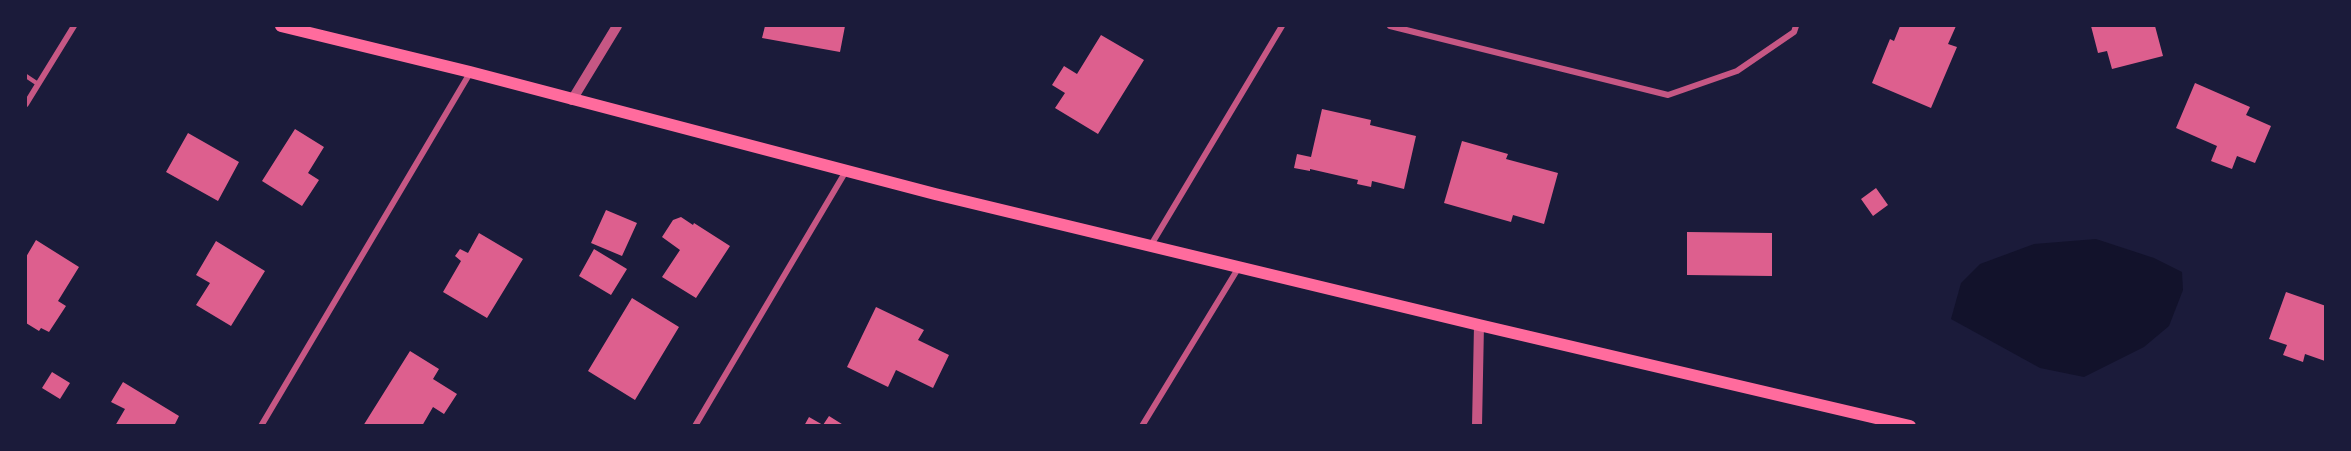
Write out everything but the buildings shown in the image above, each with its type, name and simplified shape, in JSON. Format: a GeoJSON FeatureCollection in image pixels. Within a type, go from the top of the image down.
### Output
{"type":"FeatureCollection","features":[{"type":"Feature","properties":{"kind":"main road"},"geometry":{"type":"LineString","coordinates":[[281,26],[471,72],[935,194],[1910,426]]}},
{"type":"Feature","properties":{"kind":"street"},"geometry":{"type":"LineString","coordinates":[[26,104],[74,26]]}},
{"type":"Feature","properties":{"kind":"street"},"geometry":{"type":"LineString","coordinates":[[572,100],[617,26]]}},
{"type":"Feature","properties":{"kind":"street"},"geometry":{"type":"LineString","coordinates":[[1151,245],[1282,26]]}},
{"type":"Feature","properties":{"kind":"street"},"geometry":{"type":"LineString","coordinates":[[1390,26],[1668,95],[1737,71],[1794,32],[1796,26]]}},
{"type":"Feature","properties":{"kind":"street"},"geometry":{"type":"LineString","coordinates":[[261,426],[471,72]]}},
{"type":"Feature","properties":{"kind":"street"},"geometry":{"type":"LineString","coordinates":[[695,426],[847,171]]}},
{"type":"Feature","properties":{"kind":"street"},"geometry":{"type":"LineString","coordinates":[[1142,426],[1240,266]]}},
{"type":"Feature","properties":{"kind":"street"},"geometry":{"type":"LineString","coordinates":[[1477,426],[1479,325]]}},
{"type":"Feature","properties":{"kind":"lane"},"geometry":{"type":"LineString","coordinates":[[26,76],[38,84]]}},
{"type":"Feature","properties":{"kind":"shaded area"},"geometry":{"type":"Polygon","coordinates":[[[2096,239],[2154,258],[2182,272],[2183,290],[2169,326],[2144,347],[2084,377],[2040,368],[1951,319],[1961,283],[1980,264],[2034,244],[2096,239]]]}}]}
